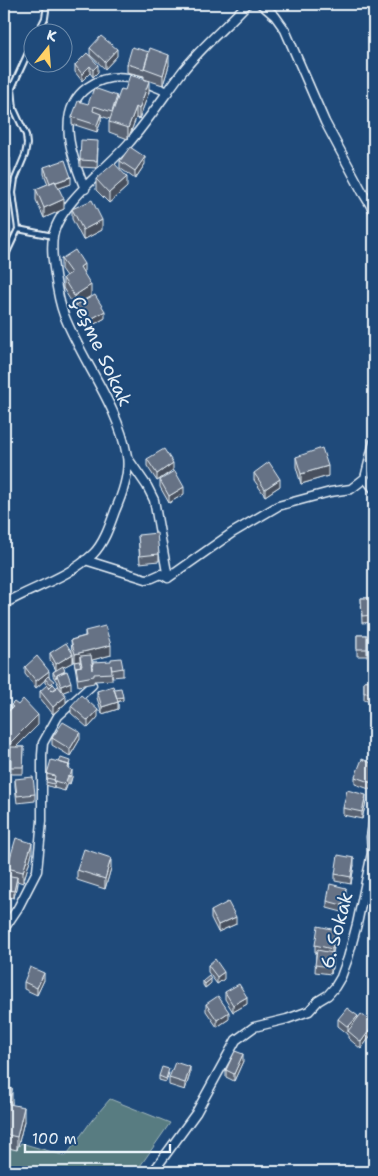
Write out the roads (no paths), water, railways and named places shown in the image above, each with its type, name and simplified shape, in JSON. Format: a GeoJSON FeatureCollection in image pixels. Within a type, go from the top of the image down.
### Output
{"type":"FeatureCollection","features":[{"type":"Feature","properties":{"kind":"street","name":"Çeşme Sokak"},"geometry":{"type":"LineString","coordinates":[[4,604],[58,578],[94,553],[101,544],[109,527],[124,485],[127,457],[114,415],[64,314],[57,294],[52,256],[53,236],[58,221],[84,189],[140,130],[182,71],[248,4]]}},
{"type":"Feature","properties":{"kind":"street"},"geometry":{"type":"LineString","coordinates":[[261,4],[275,16],[285,30],[325,122],[374,212]]}},
{"type":"Feature","properties":{"kind":"street"},"geometry":{"type":"LineString","coordinates":[[84,189],[72,153],[69,129],[71,109],[79,95],[95,83],[119,78],[130,78],[168,92]]}},
{"type":"Feature","properties":{"kind":"street"},"geometry":{"type":"LineString","coordinates":[[168,578],[232,533],[278,506],[330,492],[351,489],[364,478],[374,442]]}},
{"type":"Feature","properties":{"kind":"street"},"geometry":{"type":"LineString","coordinates":[[127,457],[147,486],[154,500],[168,578]]}},
{"type":"Feature","properties":{"kind":"street"},"geometry":{"type":"LineString","coordinates":[[364,478],[374,489]]}},
{"type":"Feature","properties":{"kind":"street"},"geometry":{"type":"LineString","coordinates":[[85,560],[146,579],[161,574],[168,578]]}},
{"type":"Feature","properties":{"kind":"street"},"geometry":{"type":"LineString","coordinates":[[4,929],[18,908],[37,870],[42,822],[43,743],[58,716],[92,686]]}},
{"type":"Feature","properties":{"kind":"street","name":"6. Sokak"},"geometry":{"type":"LineString","coordinates":[[153,1172],[196,1113],[236,1040],[254,1027],[309,1011],[335,987],[341,977],[350,950],[373,852],[371,837],[374,819]]}},
{"type":"Feature","properties":{"kind":"lane"},"geometry":{"type":"LineString","coordinates":[[43,22],[47,4]]}},
{"type":"Feature","properties":{"kind":"lane"},"geometry":{"type":"LineString","coordinates":[[4,259],[18,229],[12,192],[27,144],[26,135],[14,109],[12,88],[22,66]]}},
{"type":"Feature","properties":{"kind":"lane"},"geometry":{"type":"LineString","coordinates":[[18,229],[53,236]]}}]}
